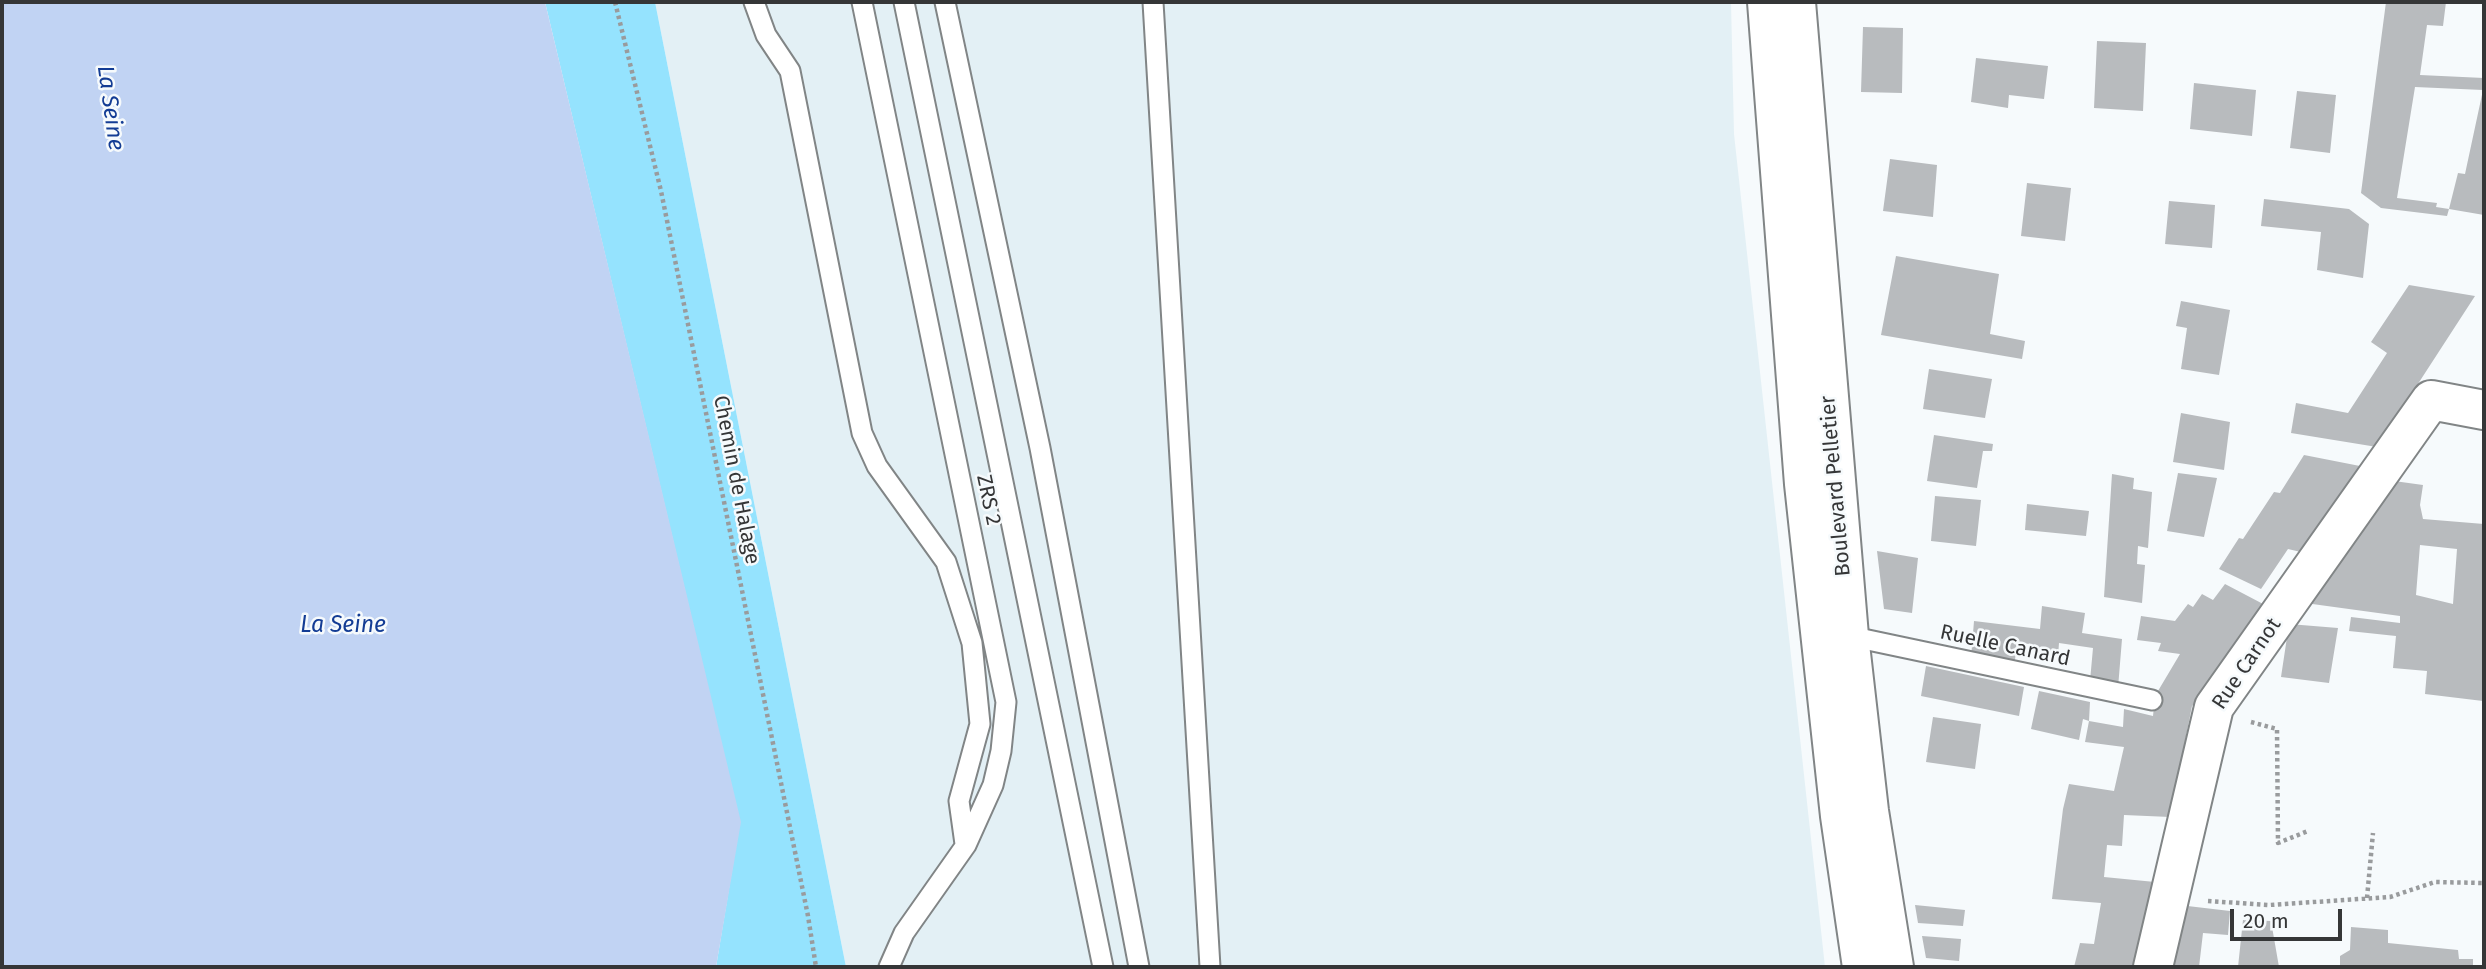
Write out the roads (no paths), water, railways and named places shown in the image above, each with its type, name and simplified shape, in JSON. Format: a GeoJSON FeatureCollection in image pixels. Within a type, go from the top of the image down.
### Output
{"type":"FeatureCollection","features":[{"type":"Feature","properties":{"kind":"main road","name":"Boulevard Pelletier"},"geometry":{"type":"LineString","coordinates":[[1767,2],[1804,484],[1840,816],[1862,967]]}},
{"type":"Feature","properties":{"kind":"main road","name":"Boulevard Pelletier"},"geometry":{"type":"LineString","coordinates":[[1796,2],[1849,636],[1869,811],[1895,967]]}},
{"type":"Feature","properties":{"kind":"main road","name":"Rue Carnot"},"geometry":{"type":"LineString","coordinates":[[2152,967],[2214,707],[2431,400],[2484,410]]}},
{"type":"Feature","properties":{"kind":"lane"},"geometry":{"type":"LineString","coordinates":[[754,2],[766,35],[790,71],[862,433],[877,466],[946,562],[972,643],[980,724],[959,801],[965,845]]}},
{"type":"Feature","properties":{"kind":"lane","name":"ZRS 2"},"geometry":{"type":"LineString","coordinates":[[904,2],[1103,967]]}},
{"type":"Feature","properties":{"kind":"lane"},"geometry":{"type":"LineString","coordinates":[[946,2],[1040,448],[1139,967]]}},
{"type":"Feature","properties":{"kind":"lane"},"geometry":{"type":"LineString","coordinates":[[1153,2],[1210,967]]}},
{"type":"Feature","properties":{"kind":"lane","name":"ZRS 2"},"geometry":{"type":"LineString","coordinates":[[861,7],[1006,702],[1001,751],[993,785],[965,845],[904,933],[889,967]]}},
{"type":"Feature","properties":{"kind":"lane","name":"Ruelle Canard"},"geometry":{"type":"LineString","coordinates":[[1849,636],[2152,700]]}},
{"type":"Feature","properties":{"kind":"water","name":"La Seine"},"geometry":{"type":"Polygon","coordinates":[[[2,2],[545,2],[741,822],[716,967],[2,967],[2,2]]]}}]}
